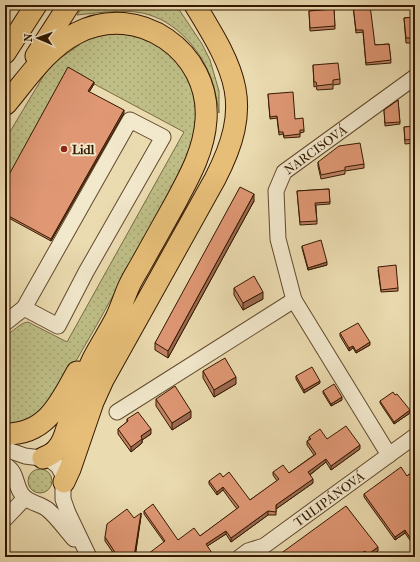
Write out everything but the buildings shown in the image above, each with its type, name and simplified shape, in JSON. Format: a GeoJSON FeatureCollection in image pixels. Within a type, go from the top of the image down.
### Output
{"type":"FeatureCollection","features":[{"type":"Feature","properties":{"kind":"highway"},"geometry":{"type":"LineString","coordinates":[[5,53],[36,5]]}},
{"type":"Feature","properties":{"kind":"highway"},"geometry":{"type":"LineString","coordinates":[[6,105],[69,5]]}},
{"type":"Feature","properties":{"kind":"highway"},"geometry":{"type":"LineString","coordinates":[[63,485],[93,402],[103,380],[215,179],[227,154],[235,129],[236,92],[230,70],[218,43],[195,5]]}},
{"type":"Feature","properties":{"kind":"highway"},"geometry":{"type":"LineString","coordinates":[[6,105],[51,52],[59,45],[78,33],[98,26],[124,24],[152,31],[176,46],[189,59],[198,78],[205,100],[206,120],[203,142],[194,166],[129,286],[116,318],[93,360],[60,446],[53,453],[40,458]]}},
{"type":"Feature","properties":{"kind":"highway"},"geometry":{"type":"LineString","coordinates":[[5,434],[19,433],[33,428],[45,420],[54,411],[109,313],[129,286]]}},
{"type":"Feature","properties":{"kind":"street","name":"NARCISOVÁ"},"geometry":{"type":"LineString","coordinates":[[389,455],[294,300],[278,239],[276,191],[284,172],[415,77]]}},
{"type":"Feature","properties":{"kind":"street"},"geometry":{"type":"LineString","coordinates":[[5,323],[24,308],[130,120],[163,137],[86,272],[58,326],[24,308]]}},
{"type":"Feature","properties":{"kind":"street"},"geometry":{"type":"LineString","coordinates":[[117,412],[294,300]]}},
{"type":"Feature","properties":{"kind":"street","name":"TULIPÁNOVÁ"},"geometry":{"type":"LineString","coordinates":[[240,557],[248,551],[264,546],[415,436]]}},
{"type":"Feature","properties":{"kind":"street"},"geometry":{"type":"LineString","coordinates":[[5,449],[25,456],[49,459],[58,466],[63,475],[63,499],[87,555]]}},
{"type":"Feature","properties":{"kind":"street"},"geometry":{"type":"LineString","coordinates":[[40,458],[30,460],[21,468],[18,482],[19,489],[30,501],[42,506],[53,514],[87,555]]}},
{"type":"Feature","properties":{"kind":"street"},"geometry":{"type":"LineString","coordinates":[[5,465],[13,471],[18,482]]}},
{"type":"Feature","properties":{"kind":"street"},"geometry":{"type":"LineString","coordinates":[[5,519],[30,501],[43,504],[55,499],[60,494],[63,485]]}},
{"type":"Feature","properties":{"kind":"green space"},"geometry":{"type":"Polygon","coordinates":[[[84,5],[176,5],[202,44],[210,60],[219,91],[219,113],[214,86],[206,66],[191,44],[172,26],[149,15],[129,11],[77,15],[84,5]]]}},
{"type":"Feature","properties":{"kind":"green space"},"geometry":{"type":"Polygon","coordinates":[[[130,32],[177,55],[199,102],[193,144],[171,191],[61,387],[38,418],[5,427],[5,335],[22,324],[28,322],[67,342],[184,132],[68,70],[5,184],[5,140],[47,70],[52,64],[79,45],[78,40],[92,34],[130,32]]]}},
{"type":"Feature","properties":{"kind":"green space"},"geometry":{"type":"Polygon","coordinates":[[[35,469],[45,469],[52,476],[52,486],[45,493],[35,493],[28,486],[28,476],[35,469]]]}},
{"type":"Feature","properties":{"kind":"place","name":"Lidl"},"geometry":{"type":"Point","coordinates":[64,149]}}]}
